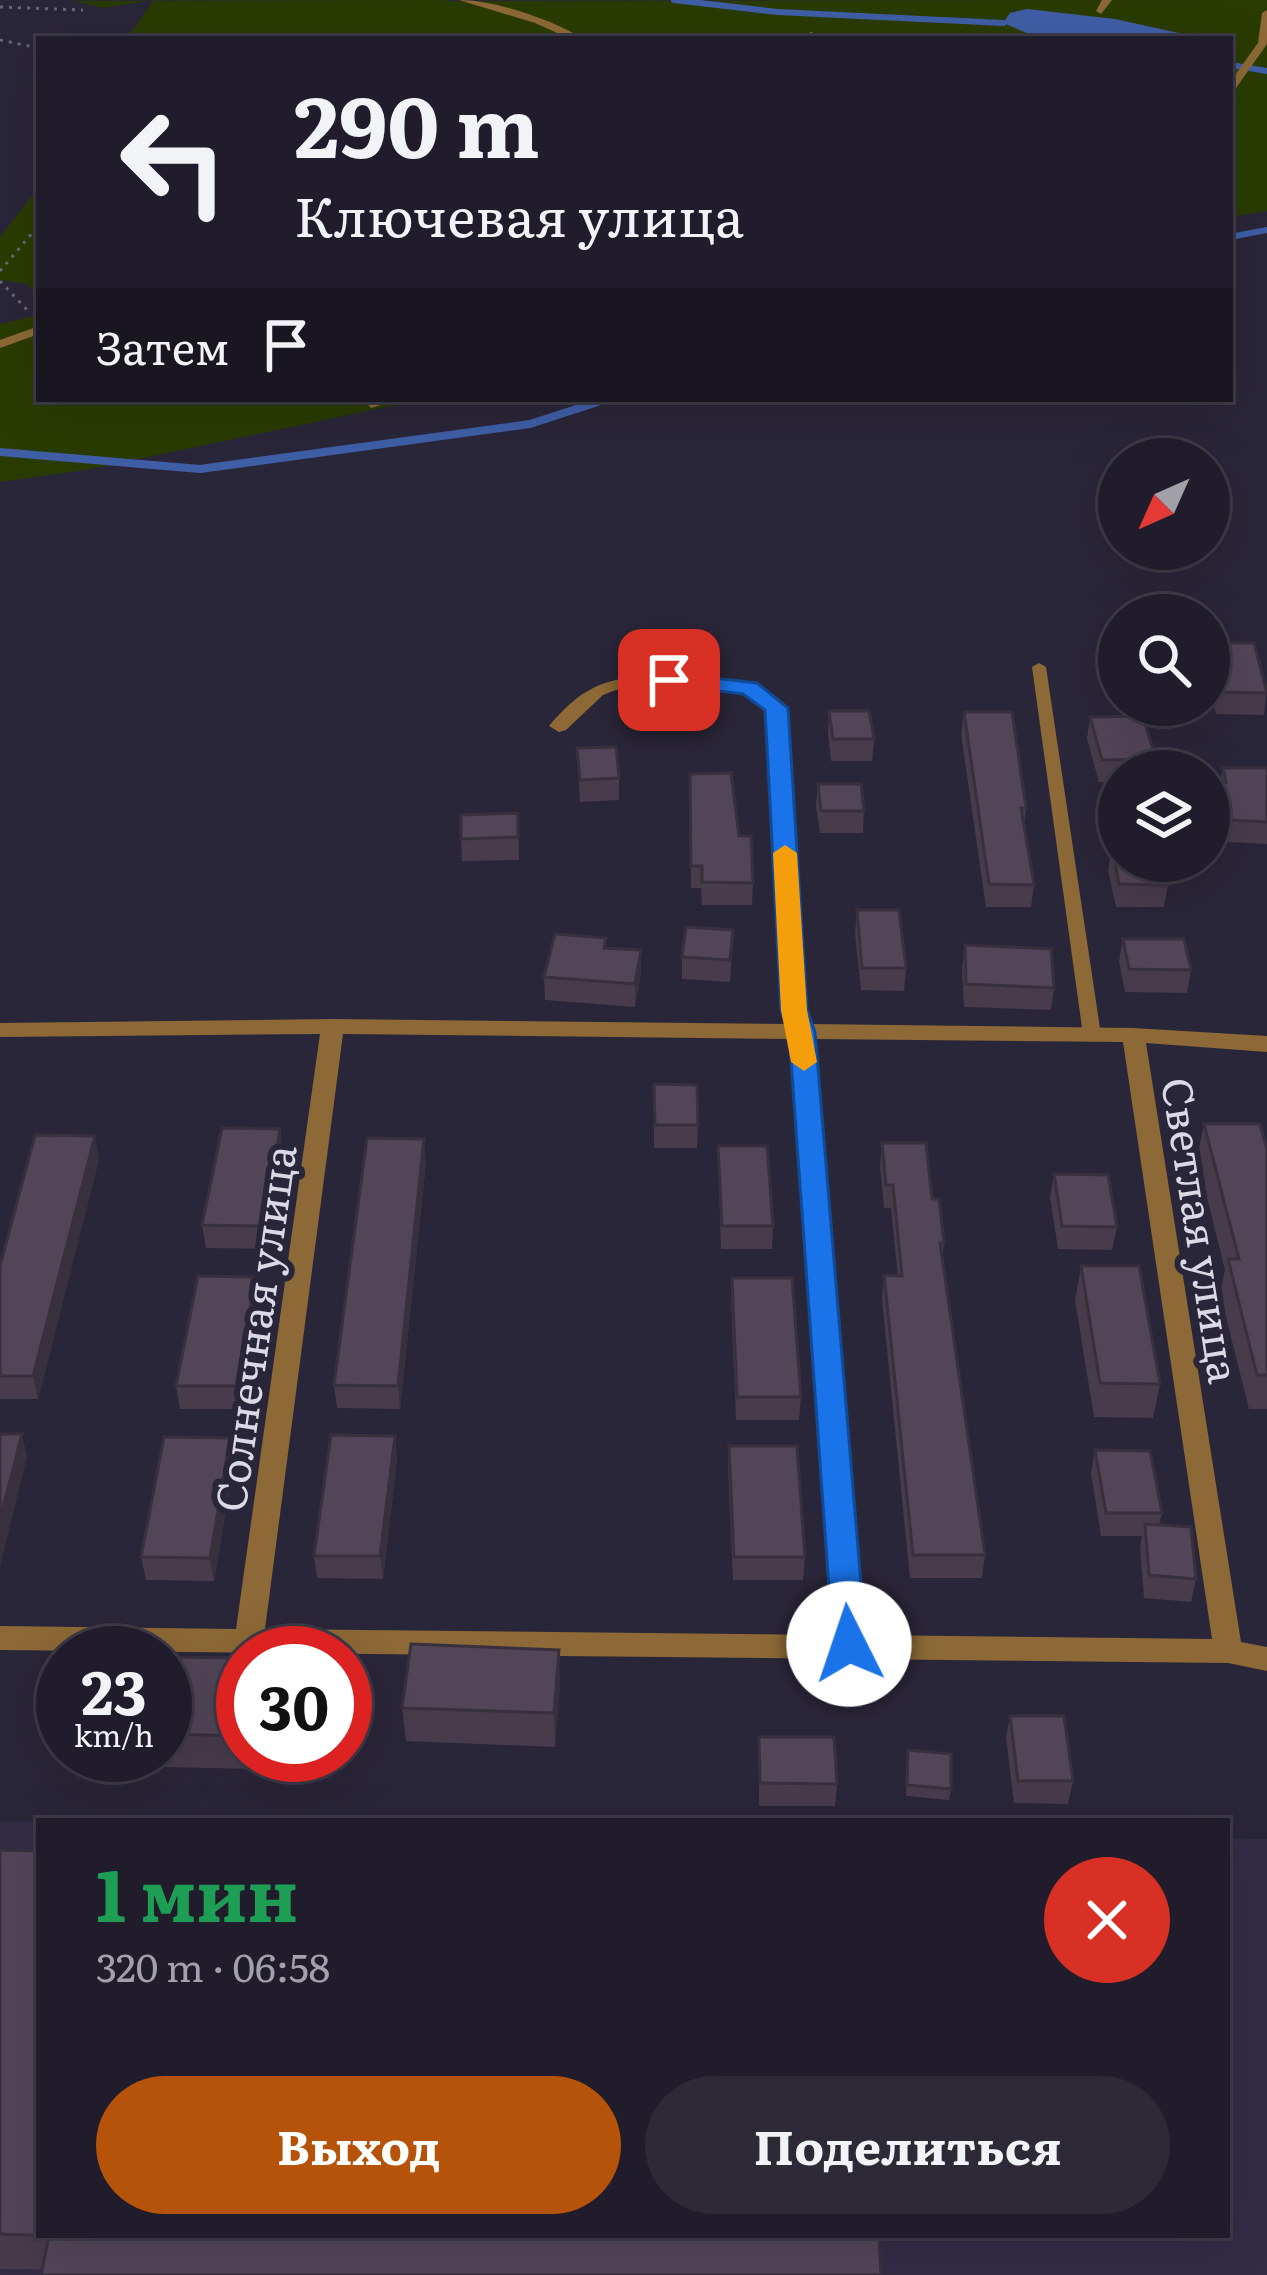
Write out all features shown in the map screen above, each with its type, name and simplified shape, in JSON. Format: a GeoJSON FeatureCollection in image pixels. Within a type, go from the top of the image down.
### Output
{"type":"FeatureCollection","features":[{"type":"Feature","properties":{"kind":"street"},"geometry":{"type":"LineString","coordinates":[[559,726],[596,691],[614,683],[669,680],[749,688],[776,708],[794,1010],[802,1032],[849,1644]]}},
{"type":"Feature","properties":{"kind":"street"},"geometry":{"type":"LineString","coordinates":[[0,1030],[333,1026],[1133,1035],[1267,1044]]}},
{"type":"Feature","properties":{"kind":"street","name":"Солнечная улица"},"geometry":{"type":"LineString","coordinates":[[251,1626],[333,1026]]}},
{"type":"Feature","properties":{"kind":"street","name":"Светлая улица"},"geometry":{"type":"LineString","coordinates":[[1133,1035],[1228,1652]]}},
{"type":"Feature","properties":{"kind":"street"},"geometry":{"type":"LineString","coordinates":[[0,1638],[216,1640]]}},
{"type":"Feature","properties":{"kind":"street"},"geometry":{"type":"LineString","coordinates":[[372,1641],[849,1644],[1228,1652],[1267,1659]]}},
{"type":"Feature","properties":{"kind":"lane"},"geometry":{"type":"LineString","coordinates":[[464,0],[571,36]]}},
{"type":"Feature","properties":{"kind":"lane"},"geometry":{"type":"LineString","coordinates":[[1233,85],[1263,44],[1267,13]]}},
{"type":"Feature","properties":{"kind":"lane"},"geometry":{"type":"LineString","coordinates":[[0,344],[36,331]]}},
{"type":"Feature","properties":{"kind":"lane"},"geometry":{"type":"LineString","coordinates":[[1039,667],[1092,1035]]}},
{"type":"Feature","properties":{"kind":"path"},"geometry":{"type":"LineString","coordinates":[[0,7],[82,10]]}},
{"type":"Feature","properties":{"kind":"path"},"geometry":{"type":"LineString","coordinates":[[0,40],[36,47]]}},
{"type":"Feature","properties":{"kind":"path"},"geometry":{"type":"LineString","coordinates":[[0,271],[36,229]]}},
{"type":"Feature","properties":{"kind":"path"},"geometry":{"type":"LineString","coordinates":[[0,281],[18,305],[36,318]]}},
{"type":"Feature","properties":{"kind":"shaded area"},"geometry":{"type":"Polygon","coordinates":[[[0,1822],[36,1822],[36,2238],[1230,2238],[1230,1839],[1267,1839],[1267,2275],[0,2275],[0,1822]]]}},
{"type":"Feature","properties":{"kind":"green space"},"geometry":{"type":"Polygon","coordinates":[[[1267,0],[1267,211],[1233,217],[1233,36],[128,36],[153,1],[1267,0]]]}},
{"type":"Feature","properties":{"kind":"green space"},"geometry":{"type":"Polygon","coordinates":[[[75,1],[149,1],[103,8],[75,1]]]}},
{"type":"Feature","properties":{"kind":"green space"},"geometry":{"type":"Polygon","coordinates":[[[36,191],[36,293],[27,284],[0,280],[0,237],[36,191]]]}},
{"type":"Feature","properties":{"kind":"green space"},"geometry":{"type":"Polygon","coordinates":[[[36,316],[36,402],[410,402],[91,469],[0,482],[0,324],[36,316]]]}},
{"type":"Feature","properties":{"kind":"water"},"geometry":{"type":"Polygon","coordinates":[[[1027,9],[1115,19],[1192,36],[1034,36],[1003,23],[1010,13],[1027,9]]]}},
{"type":"Feature","properties":{"kind":"building"},"geometry":{"type":"Polygon","coordinates":[[[1230,643],[1254,643],[1267,693],[1230,692],[1230,643]]]}},
{"type":"Feature","properties":{"kind":"building"},"geometry":{"type":"Polygon","coordinates":[[[829,711],[869,711],[874,739],[833,739],[829,711]]]}},
{"type":"Feature","properties":{"kind":"building"},"geometry":{"type":"Polygon","coordinates":[[[964,712],[1012,712],[1034,885],[989,884],[964,712]]]}},
{"type":"Feature","properties":{"kind":"building"},"geometry":{"type":"Polygon","coordinates":[[[1090,717],[1098,717],[1098,726],[1146,726],[1153,750],[1099,750],[1090,717]]]}},
{"type":"Feature","properties":{"kind":"building"},"geometry":{"type":"Polygon","coordinates":[[[616,747],[619,778],[580,780],[577,748],[616,747]]]}},
{"type":"Feature","properties":{"kind":"building"},"geometry":{"type":"Polygon","coordinates":[[[1230,768],[1267,768],[1267,822],[1230,820],[1230,768]]]}},
{"type":"Feature","properties":{"kind":"building"},"geometry":{"type":"Polygon","coordinates":[[[731,773],[739,836],[751,836],[753,883],[702,882],[702,866],[691,866],[690,774],[731,773]]]}},
{"type":"Feature","properties":{"kind":"building"},"geometry":{"type":"Polygon","coordinates":[[[818,784],[861,784],[864,811],[821,811],[818,784]]]}},
{"type":"Feature","properties":{"kind":"building"},"geometry":{"type":"Polygon","coordinates":[[[518,813],[518,837],[461,839],[461,815],[518,813]]]}},
{"type":"Feature","properties":{"kind":"building"},"geometry":{"type":"Polygon","coordinates":[[[1167,882],[1168,885],[1119,884],[1167,882]]]}},
{"type":"Feature","properties":{"kind":"building"},"geometry":{"type":"Polygon","coordinates":[[[857,910],[899,910],[906,968],[862,968],[857,910]]]}},
{"type":"Feature","properties":{"kind":"building"},"geometry":{"type":"Polygon","coordinates":[[[686,927],[733,930],[730,960],[682,957],[686,927]]]}},
{"type":"Feature","properties":{"kind":"building"},"geometry":{"type":"Polygon","coordinates":[[[555,934],[606,938],[604,948],[641,950],[635,984],[544,977],[555,934]]]}},
{"type":"Feature","properties":{"kind":"building"},"geometry":{"type":"Polygon","coordinates":[[[1123,939],[1184,939],[1191,970],[1129,969],[1123,939]]]}},
{"type":"Feature","properties":{"kind":"building"},"geometry":{"type":"Polygon","coordinates":[[[965,945],[1051,949],[1054,988],[966,984],[965,945]]]}},
{"type":"Feature","properties":{"kind":"building"},"geometry":{"type":"Polygon","coordinates":[[[654,1084],[697,1085],[698,1125],[655,1125],[654,1084]]]}},
{"type":"Feature","properties":{"kind":"building"},"geometry":{"type":"Polygon","coordinates":[[[1204,1124],[1260,1124],[1267,1150],[1267,1375],[1257,1375],[1228,1259],[1239,1259],[1204,1124]]]}},
{"type":"Feature","properties":{"kind":"building"},"geometry":{"type":"Polygon","coordinates":[[[222,1128],[280,1129],[263,1226],[202,1225],[222,1128]]]}},
{"type":"Feature","properties":{"kind":"building"},"geometry":{"type":"Polygon","coordinates":[[[35,1135],[95,1136],[33,1376],[0,1376],[0,1266],[35,1135]]]}},
{"type":"Feature","properties":{"kind":"building"},"geometry":{"type":"Polygon","coordinates":[[[367,1138],[424,1139],[398,1386],[334,1385],[367,1138]]]}},
{"type":"Feature","properties":{"kind":"building"},"geometry":{"type":"Polygon","coordinates":[[[882,1143],[926,1143],[932,1199],[939,1199],[944,1243],[940,1243],[985,1555],[913,1555],[884,1275],[902,1276],[893,1185],[886,1185],[882,1143]]]}},
{"type":"Feature","properties":{"kind":"building"},"geometry":{"type":"Polygon","coordinates":[[[718,1146],[767,1146],[773,1226],[722,1226],[718,1146]]]}},
{"type":"Feature","properties":{"kind":"building"},"geometry":{"type":"Polygon","coordinates":[[[1054,1174],[1108,1175],[1117,1227],[1062,1226],[1054,1174]]]}},
{"type":"Feature","properties":{"kind":"building"},"geometry":{"type":"Polygon","coordinates":[[[1081,1266],[1139,1266],[1160,1384],[1100,1383],[1081,1266]]]}},
{"type":"Feature","properties":{"kind":"building"},"geometry":{"type":"Polygon","coordinates":[[[198,1276],[256,1277],[236,1386],[176,1386],[198,1276]]]}},
{"type":"Feature","properties":{"kind":"building"},"geometry":{"type":"Polygon","coordinates":[[[732,1278],[792,1278],[801,1397],[737,1397],[732,1278]]]}},
{"type":"Feature","properties":{"kind":"building"},"geometry":{"type":"Polygon","coordinates":[[[0,1434],[22,1434],[0,1519],[0,1434]]]}},
{"type":"Feature","properties":{"kind":"building"},"geometry":{"type":"Polygon","coordinates":[[[331,1435],[395,1436],[380,1556],[314,1556],[331,1435]]]}},
{"type":"Feature","properties":{"kind":"building"},"geometry":{"type":"Polygon","coordinates":[[[164,1437],[230,1438],[210,1558],[141,1557],[164,1437]]]}},
{"type":"Feature","properties":{"kind":"building"},"geometry":{"type":"Polygon","coordinates":[[[729,1446],[797,1446],[805,1557],[734,1557],[729,1446]]]}},
{"type":"Feature","properties":{"kind":"building"},"geometry":{"type":"Polygon","coordinates":[[[1095,1450],[1150,1451],[1162,1513],[1106,1513],[1095,1450]]]}},
{"type":"Feature","properties":{"kind":"building"},"geometry":{"type":"Polygon","coordinates":[[[1145,1524],[1191,1527],[1196,1579],[1149,1575],[1145,1524]]]}},
{"type":"Feature","properties":{"kind":"building"},"geometry":{"type":"Polygon","coordinates":[[[411,1644],[559,1650],[554,1713],[402,1708],[411,1644]]]}},
{"type":"Feature","properties":{"kind":"building"},"geometry":{"type":"Polygon","coordinates":[[[192,1657],[216,1658],[216,1735],[192,1735],[192,1657]]]}},
{"type":"Feature","properties":{"kind":"building"},"geometry":{"type":"Polygon","coordinates":[[[1010,1716],[1064,1716],[1073,1781],[1018,1781],[1010,1716]]]}},
{"type":"Feature","properties":{"kind":"building"},"geometry":{"type":"Polygon","coordinates":[[[759,1737],[834,1737],[837,1784],[760,1783],[759,1737]]]}},
{"type":"Feature","properties":{"kind":"building"},"geometry":{"type":"Polygon","coordinates":[[[908,1750],[951,1754],[951,1789],[907,1785],[908,1750]]]}},
{"type":"Feature","properties":{"kind":"building"},"geometry":{"type":"Polygon","coordinates":[[[0,1850],[36,1851],[36,2235],[0,2234],[0,1850]]]}},
{"type":"Feature","properties":{"kind":"building"},"geometry":{"type":"Polygon","coordinates":[[[49,2238],[879,2238],[881,2275],[41,2275],[49,2238]]]}},
{"type":"Feature","properties":{"kind":"waterway"},"geometry":{"type":"LineString","coordinates":[[674,0],[778,12],[1003,23]]}},
{"type":"Feature","properties":{"kind":"waterway"},"geometry":{"type":"LineString","coordinates":[[1237,66],[1267,71]]}},
{"type":"Feature","properties":{"kind":"waterway"},"geometry":{"type":"LineString","coordinates":[[1233,236],[1267,230]]}},
{"type":"Feature","properties":{"kind":"waterway"},"geometry":{"type":"LineString","coordinates":[[0,452],[200,469],[530,424],[598,402]]}},
{"type":"Feature","properties":{"kind":"slow traffic"},"geometry":{"type":"LineString","coordinates":[[785,853],[794,1010],[802,1032],[804,1062]]}},
{"type":"Feature","properties":{"kind":"route"},"geometry":{"type":"LineString","coordinates":[[669,680],[749,688],[776,708],[794,1010],[802,1032],[849,1644]]}}]}
